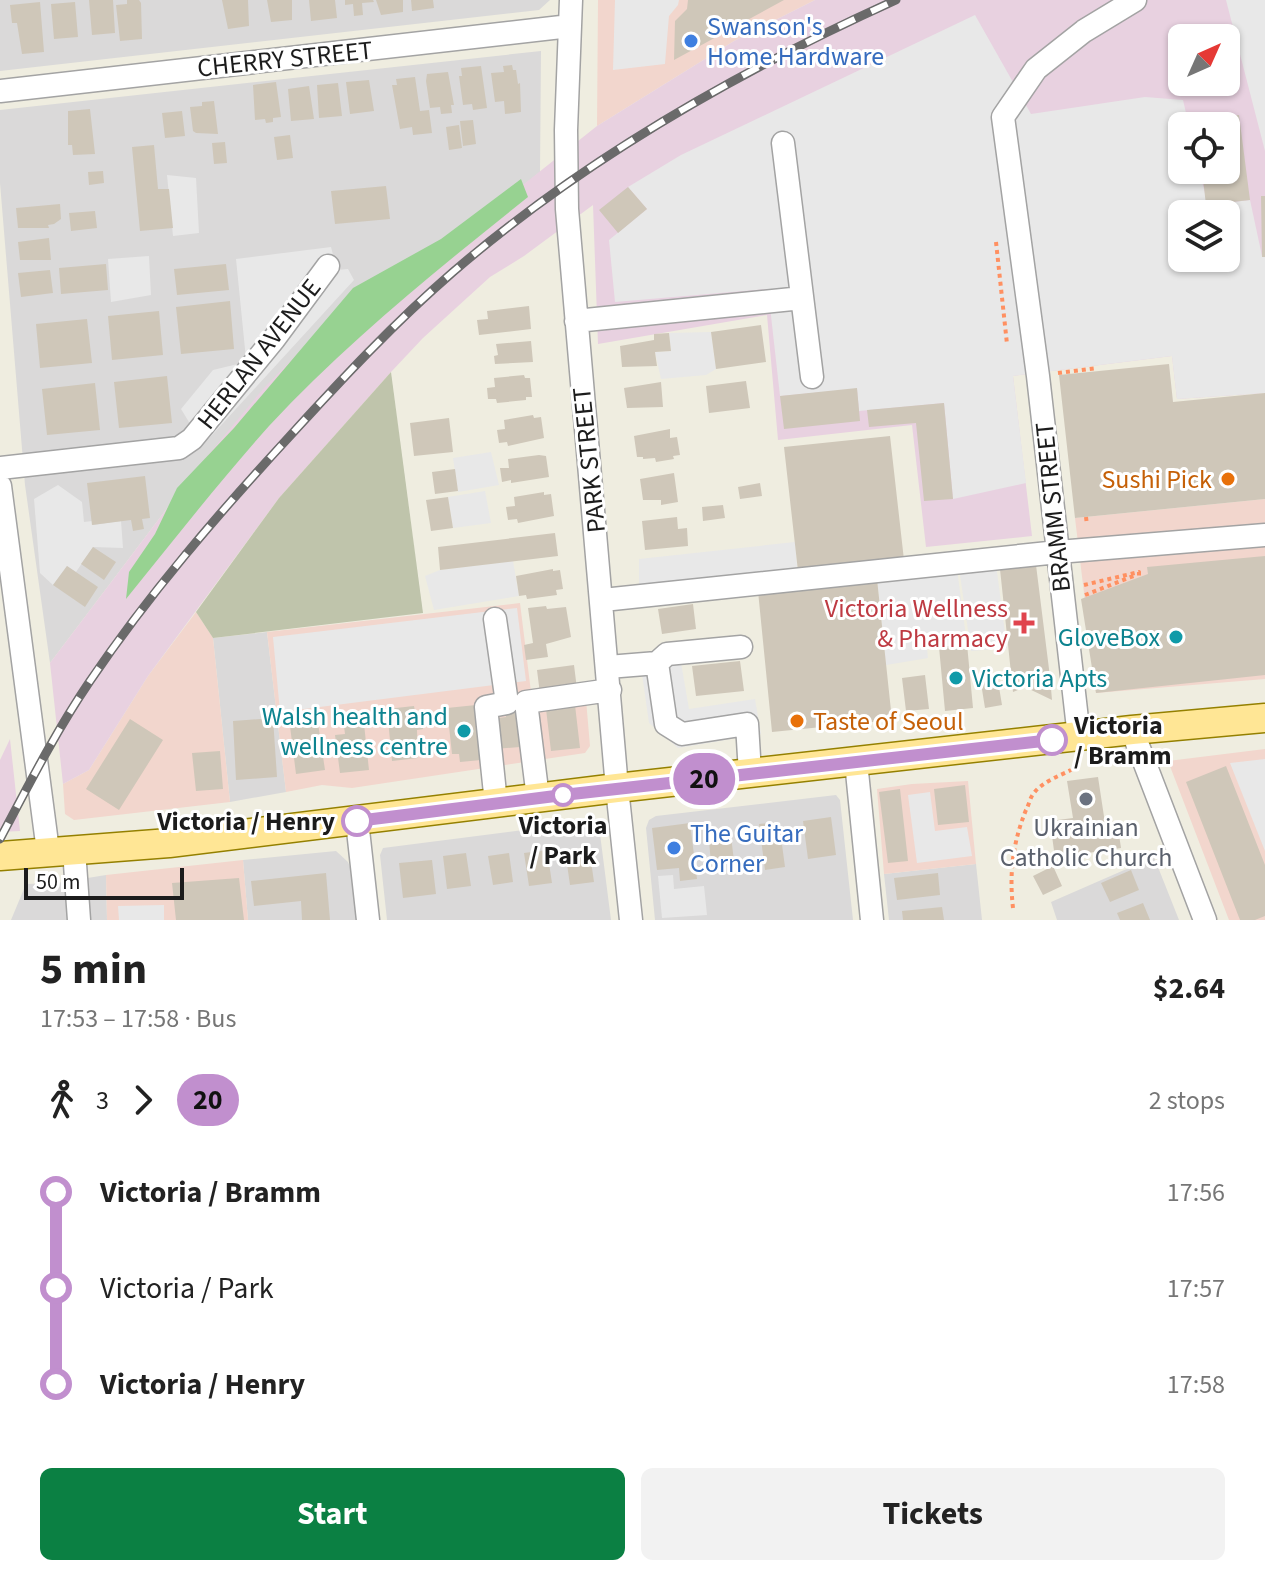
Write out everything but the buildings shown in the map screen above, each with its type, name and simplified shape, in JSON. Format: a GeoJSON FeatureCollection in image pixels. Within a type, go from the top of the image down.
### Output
{"type":"FeatureCollection","features":[{"type":"Feature","properties":{"kind":"main road"},"geometry":{"type":"LineString","coordinates":[[0,856],[169,843],[617,788],[1265,718]]}},
{"type":"Feature","properties":{"kind":"street","name":"PARK STREET"},"geometry":{"type":"LineString","coordinates":[[571,0],[566,130],[567,209],[631,920]]}},
{"type":"Feature","properties":{"kind":"street","name":"BRAMM STREET"},"geometry":{"type":"LineString","coordinates":[[1079,737],[1058,552],[1045,374],[1003,117],[1036,69],[1084,31],[1135,0]]}},
{"type":"Feature","properties":{"kind":"street","name":"CHERRY STREET"},"geometry":{"type":"LineString","coordinates":[[0,91],[570,26]]}},
{"type":"Feature","properties":{"kind":"street"},"geometry":{"type":"LineString","coordinates":[[783,143],[812,377]]}},
{"type":"Feature","properties":{"kind":"street","name":"HERLAN AVENUE"},"geometry":{"type":"LineString","coordinates":[[0,468],[179,448],[192,439],[247,373],[328,266]]}},
{"type":"Feature","properties":{"kind":"street"},"geometry":{"type":"LineString","coordinates":[[576,321],[802,298]]}},
{"type":"Feature","properties":{"kind":"street"},"geometry":{"type":"LineString","coordinates":[[0,486],[61,850],[79,920]]}},
{"type":"Feature","properties":{"kind":"street"},"geometry":{"type":"LineString","coordinates":[[603,600],[1058,552],[1265,535]]}},
{"type":"Feature","properties":{"kind":"street"},"geometry":{"type":"LineString","coordinates":[[495,619],[538,798]]}},
{"type":"Feature","properties":{"kind":"street"},"geometry":{"type":"LineString","coordinates":[[608,667],[657,663],[667,654],[741,647]]}},
{"type":"Feature","properties":{"kind":"street"},"geometry":{"type":"LineString","coordinates":[[657,663],[666,724],[682,734],[747,724],[750,773]]}},
{"type":"Feature","properties":{"kind":"street"},"geometry":{"type":"LineString","coordinates":[[496,803],[486,707],[610,690]]}},
{"type":"Feature","properties":{"kind":"street"},"geometry":{"type":"LineString","coordinates":[[1132,730],[1205,920]]}},
{"type":"Feature","properties":{"kind":"street"},"geometry":{"type":"LineString","coordinates":[[856,762],[872,920]]}},
{"type":"Feature","properties":{"kind":"street"},"geometry":{"type":"LineString","coordinates":[[357,821],[368,920]]}},
{"type":"Feature","properties":{"kind":"path"},"geometry":{"type":"LineString","coordinates":[[1045,374],[1097,368]]}},
{"type":"Feature","properties":{"kind":"path"},"geometry":{"type":"LineString","coordinates":[[1086,517],[1087,525]]}},
{"type":"Feature","properties":{"kind":"path"},"geometry":{"type":"LineString","coordinates":[[1077,587],[1139,575],[1079,597]]}},
{"type":"Feature","properties":{"kind":"path"},"geometry":{"type":"LineString","coordinates":[[1013,908],[1012,853],[1022,820],[1034,793],[1048,781],[1071,770]]}},
{"type":"Feature","properties":{"kind":"shaded area"},"geometry":{"type":"Polygon","coordinates":[[[0,0],[550,0],[539,10],[0,71],[0,0]]]}},
{"type":"Feature","properties":{"kind":"shaded area"},"geometry":{"type":"Polygon","coordinates":[[[598,0],[815,0],[734,41],[597,126],[598,0]]]}},
{"type":"Feature","properties":{"kind":"shaded area"},"geometry":{"type":"Polygon","coordinates":[[[615,0],[679,0],[669,16],[665,64],[613,70],[615,0]]]}},
{"type":"Feature","properties":{"kind":"shaded area"},"geometry":{"type":"Polygon","coordinates":[[[815,0],[1265,0],[1265,393],[1177,399],[1172,356],[1013,376],[1032,536],[926,547],[912,425],[778,440],[767,315],[598,344],[593,205],[490,277],[391,372],[279,498],[148,676],[89,770],[63,784],[50,663],[199,466],[263,389],[338,312],[485,215],[597,126],[734,41],[815,0]]]}},
{"type":"Feature","properties":{"kind":"shaded area"},"geometry":{"type":"Polygon","coordinates":[[[1226,0],[1265,0],[1265,151],[1240,54],[1240,24],[1232,24],[1226,0]]]}},
{"type":"Feature","properties":{"kind":"shaded area"},"geometry":{"type":"Polygon","coordinates":[[[975,15],[1031,114],[1145,97],[1183,100],[1186,112],[1168,112],[1168,184],[1203,184],[1207,200],[1168,200],[1168,272],[1240,272],[1240,201],[1250,200],[1262,256],[1265,257],[1265,393],[1177,399],[1172,356],[1013,376],[1026,483],[953,499],[944,403],[859,411],[857,389],[780,396],[768,289],[615,302],[609,240],[647,209],[628,187],[681,155],[975,15]]]}},
{"type":"Feature","properties":{"kind":"shaded area"},"geometry":{"type":"Polygon","coordinates":[[[541,51],[540,172],[485,216],[199,466],[50,663],[25,485],[0,183],[0,110],[541,51]]]}},
{"type":"Feature","properties":{"kind":"shaded area"},"geometry":{"type":"Polygon","coordinates":[[[167,175],[196,178],[199,233],[173,236],[167,175]]]}},
{"type":"Feature","properties":{"kind":"shaded area"},"geometry":{"type":"Polygon","coordinates":[[[331,247],[337,270],[348,269],[354,280],[203,445],[181,409],[213,370],[242,363],[246,359],[236,259],[331,247]]]}},
{"type":"Feature","properties":{"kind":"shaded area"},"geometry":{"type":"Polygon","coordinates":[[[149,256],[151,295],[111,302],[108,259],[149,256]]]}},
{"type":"Feature","properties":{"kind":"shaded area"},"geometry":{"type":"Polygon","coordinates":[[[711,332],[716,369],[706,375],[661,379],[655,352],[671,351],[669,333],[711,332]]]}},
{"type":"Feature","properties":{"kind":"shaded area"},"geometry":{"type":"Polygon","coordinates":[[[391,372],[423,613],[213,638],[196,612],[279,498],[391,372]]]}},
{"type":"Feature","properties":{"kind":"shaded area"},"geometry":{"type":"Polygon","coordinates":[[[491,452],[499,485],[458,492],[453,458],[491,452]]]}},
{"type":"Feature","properties":{"kind":"shaded area"},"geometry":{"type":"Polygon","coordinates":[[[58,485],[82,502],[84,522],[92,521],[93,525],[121,521],[123,548],[93,547],[76,572],[67,566],[53,585],[40,573],[34,499],[58,485]]]}},
{"type":"Feature","properties":{"kind":"shaded area"},"geometry":{"type":"Polygon","coordinates":[[[485,491],[491,523],[453,528],[448,497],[485,491]]]}},
{"type":"Feature","properties":{"kind":"shaded area","name":"GloveBox"},"geometry":{"type":"Polygon","coordinates":[[[1265,499],[1265,679],[1096,693],[1075,518],[1265,499]]]}},
{"type":"Feature","properties":{"kind":"shaded area"},"geometry":{"type":"Polygon","coordinates":[[[795,542],[799,587],[639,603],[639,559],[795,542]]]}},
{"type":"Feature","properties":{"kind":"shaded area"},"geometry":{"type":"Polygon","coordinates":[[[513,561],[519,596],[434,610],[425,576],[440,570],[513,561]]]}},
{"type":"Feature","properties":{"kind":"shaded area"},"geometry":{"type":"Polygon","coordinates":[[[996,564],[1007,648],[971,651],[959,568],[996,564]]]}},
{"type":"Feature","properties":{"kind":"shaded area"},"geometry":{"type":"Polygon","coordinates":[[[957,569],[967,644],[927,648],[928,658],[886,665],[877,579],[957,569]]]}},
{"type":"Feature","properties":{"kind":"shaded area"},"geometry":{"type":"Polygon","coordinates":[[[520,603],[531,692],[585,688],[590,746],[585,753],[352,788],[322,785],[286,792],[267,632],[520,603]]]}},
{"type":"Feature","properties":{"kind":"shaded area"},"geometry":{"type":"Polygon","coordinates":[[[517,608],[526,681],[280,712],[273,637],[517,608]]]}},
{"type":"Feature","properties":{"kind":"shaded area"},"geometry":{"type":"Polygon","coordinates":[[[196,612],[213,638],[230,802],[74,820],[65,814],[63,784],[89,770],[148,676],[196,612]]]}},
{"type":"Feature","properties":{"kind":"shaded area"},"geometry":{"type":"Polygon","coordinates":[[[267,632],[286,792],[230,802],[213,638],[267,632]]]}},
{"type":"Feature","properties":{"kind":"shaded area"},"geometry":{"type":"Polygon","coordinates":[[[679,651],[689,709],[755,699],[761,734],[678,748],[649,723],[639,653],[679,651]]]}},
{"type":"Feature","properties":{"kind":"shaded area"},"geometry":{"type":"Polygon","coordinates":[[[10,739],[20,831],[0,832],[0,760],[10,739]]]}},
{"type":"Feature","properties":{"kind":"shaded area"},"geometry":{"type":"Polygon","coordinates":[[[1265,749],[1265,920],[1229,920],[1168,761],[1265,749]]]}},
{"type":"Feature","properties":{"kind":"shaded area"},"geometry":{"type":"Polygon","coordinates":[[[1265,759],[1265,851],[1230,763],[1265,759]]]}},
{"type":"Feature","properties":{"kind":"shaded area"},"geometry":{"type":"Polygon","coordinates":[[[968,781],[976,864],[884,874],[877,789],[968,781]]]}},
{"type":"Feature","properties":{"kind":"shaded area"},"geometry":{"type":"Polygon","coordinates":[[[930,792],[935,831],[967,827],[972,856],[917,863],[908,795],[930,792]]]}},
{"type":"Feature","properties":{"kind":"shaded area"},"geometry":{"type":"Polygon","coordinates":[[[836,795],[840,800],[853,920],[655,920],[646,828],[649,820],[656,816],[836,795]]]}},
{"type":"Feature","properties":{"kind":"shaded area"},"geometry":{"type":"Polygon","coordinates":[[[585,822],[600,834],[611,920],[387,920],[380,855],[383,848],[585,822]]]}},
{"type":"Feature","properties":{"kind":"shaded area"},"geometry":{"type":"Polygon","coordinates":[[[336,851],[348,862],[352,872],[357,920],[248,920],[243,860],[336,851]]]}},
{"type":"Feature","properties":{"kind":"shaded area"},"geometry":{"type":"Polygon","coordinates":[[[1154,857],[1179,920],[1057,920],[1051,902],[1154,857]]]}},
{"type":"Feature","properties":{"kind":"shaded area"},"geometry":{"type":"Polygon","coordinates":[[[243,860],[248,920],[107,920],[106,875],[243,860]]]}},
{"type":"Feature","properties":{"kind":"shaded area"},"geometry":{"type":"Polygon","coordinates":[[[976,864],[982,920],[889,920],[884,874],[976,864]]]}},
{"type":"Feature","properties":{"kind":"shaded area"},"geometry":{"type":"Polygon","coordinates":[[[106,875],[107,920],[11,920],[26,884],[57,883],[106,875]]]}},
{"type":"Feature","properties":{"kind":"shaded area"},"geometry":{"type":"Polygon","coordinates":[[[673,875],[674,889],[704,886],[707,915],[662,918],[658,876],[673,875]]]}},
{"type":"Feature","properties":{"kind":"shaded area"},"geometry":{"type":"Polygon","coordinates":[[[164,905],[164,920],[119,920],[118,906],[164,905]]]}},
{"type":"Feature","properties":{"kind":"green space"},"geometry":{"type":"Polygon","coordinates":[[[521,179],[528,197],[394,307],[299,395],[232,468],[126,599],[129,572],[155,534],[177,488],[234,428],[353,288],[441,239],[521,179]]]}},
{"type":"Feature","properties":{"kind":"railway"},"geometry":{"type":"LineString","coordinates":[[0,839],[78,700],[160,586],[262,466],[410,311],[503,231],[609,155],[721,87],[896,0]]}},
{"type":"Feature","properties":{"kind":"bus line","name":"20"},"geometry":{"type":"LineString","coordinates":[[357,821],[1052,740]]}},
{"type":"Feature","properties":{"kind":"place","name":"Swanson's Home Hardware"},"geometry":{"type":"Point","coordinates":[691,41]}},
{"type":"Feature","properties":{"kind":"place","name":"Sushi Pick"},"geometry":{"type":"Point","coordinates":[1228,479]}},
{"type":"Feature","properties":{"kind":"place","name":"Victoria Wellness & Pharmacy"},"geometry":{"type":"Point","coordinates":[1024,623]}},
{"type":"Feature","properties":{"kind":"place","name":"GloveBox"},"geometry":{"type":"Point","coordinates":[1176,637]}},
{"type":"Feature","properties":{"kind":"place","name":"Victoria Apts"},"geometry":{"type":"Point","coordinates":[956,678]}},
{"type":"Feature","properties":{"kind":"place","name":"Taste of Seoul"},"geometry":{"type":"Point","coordinates":[797,721]}},
{"type":"Feature","properties":{"kind":"place","name":"Walsh health and wellness centre"},"geometry":{"type":"Point","coordinates":[464,731]}},
{"type":"Feature","properties":{"kind":"place","name":"Victoria / Bramm"},"geometry":{"type":"Point","coordinates":[1052,740]}},
{"type":"Feature","properties":{"kind":"place","name":"Victoria / Park"},"geometry":{"type":"Point","coordinates":[563,795]}},
{"type":"Feature","properties":{"kind":"place","name":"Ukrainian Catholic Church"},"geometry":{"type":"Point","coordinates":[1086,799]}},
{"type":"Feature","properties":{"kind":"place","name":"Victoria / Henry"},"geometry":{"type":"Point","coordinates":[357,821]}},
{"type":"Feature","properties":{"kind":"place","name":"The Guitar Corner"},"geometry":{"type":"Point","coordinates":[674,848]}}]}
